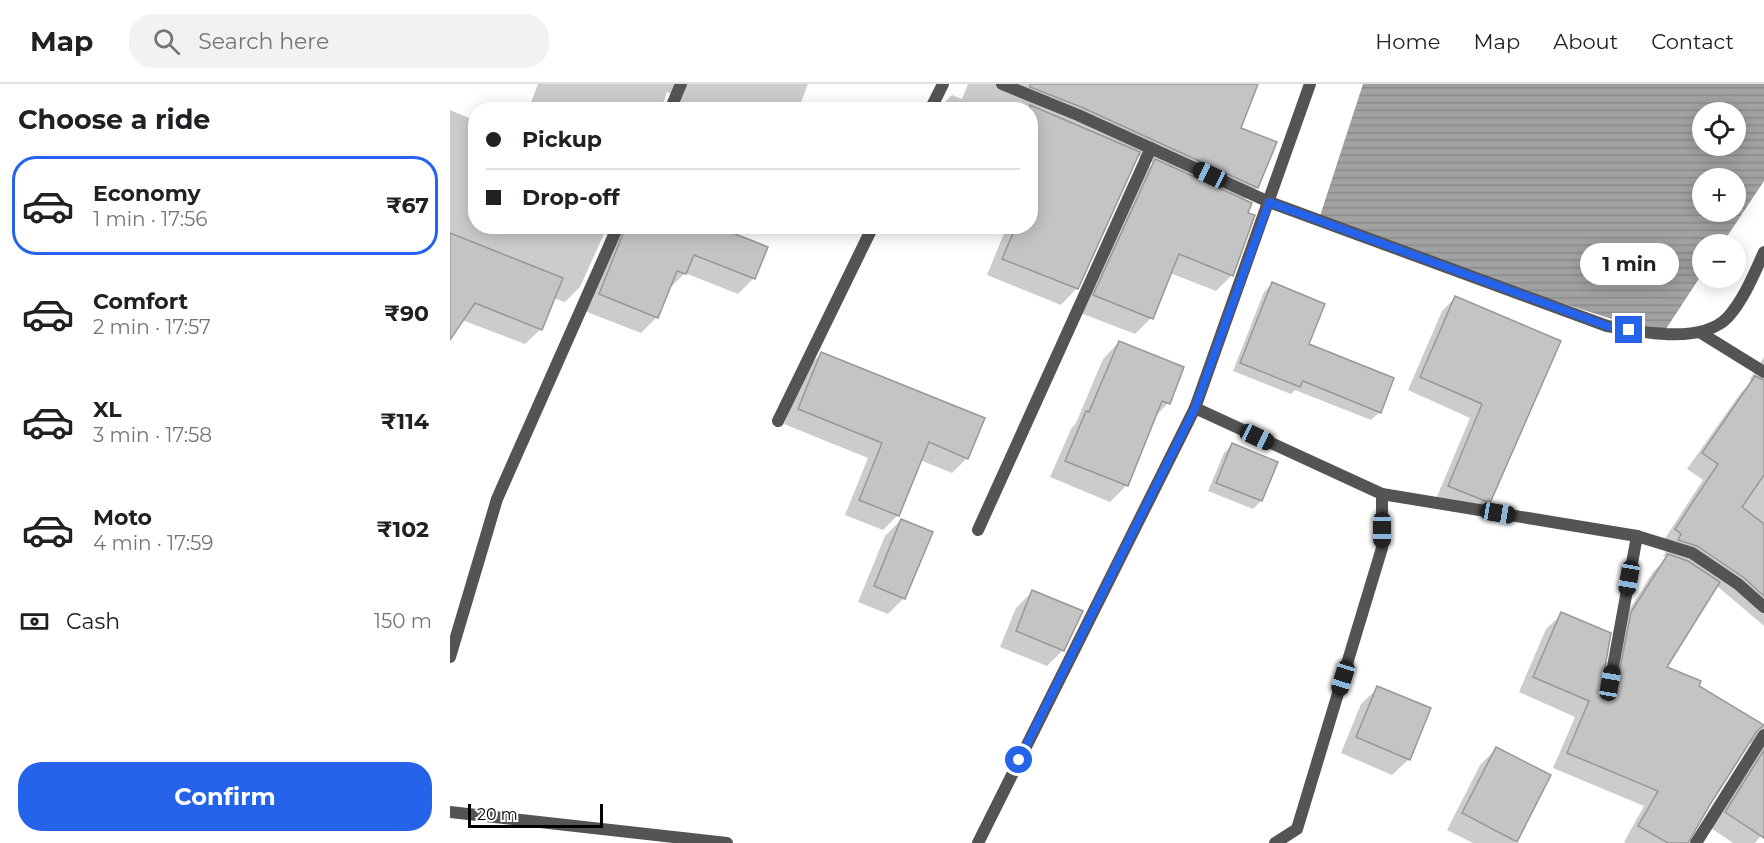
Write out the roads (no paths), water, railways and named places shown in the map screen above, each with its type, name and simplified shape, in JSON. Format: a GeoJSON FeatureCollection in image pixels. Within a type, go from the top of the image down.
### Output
{"type":"FeatureCollection","features":[{"type":"Feature","properties":{"kind":"street"},"geometry":{"type":"LineString","coordinates":[[673,102],[681,84]]}},
{"type":"Feature","properties":{"kind":"street"},"geometry":{"type":"LineString","coordinates":[[934,102],[943,84]]}},
{"type":"Feature","properties":{"kind":"street"},"geometry":{"type":"LineString","coordinates":[[1002,84],[1078,115],[1269,202],[1607,326],[1651,334],[1701,333],[1727,318],[1750,282],[1764,252]]}},
{"type":"Feature","properties":{"kind":"street"},"geometry":{"type":"LineString","coordinates":[[978,843],[1195,408],[1310,84]]}},
{"type":"Feature","properties":{"kind":"street"},"geometry":{"type":"LineString","coordinates":[[978,530],[1151,148]]}},
{"type":"Feature","properties":{"kind":"street"},"geometry":{"type":"LineString","coordinates":[[450,657],[497,499],[614,234]]}},
{"type":"Feature","properties":{"kind":"street"},"geometry":{"type":"LineString","coordinates":[[778,421],[869,234]]}},
{"type":"Feature","properties":{"kind":"street"},"geometry":{"type":"LineString","coordinates":[[1701,333],[1764,372]]}},
{"type":"Feature","properties":{"kind":"street"},"geometry":{"type":"LineString","coordinates":[[1195,408],[1382,494],[1637,536],[1692,553],[1738,584],[1764,607]]}},
{"type":"Feature","properties":{"kind":"street"},"geometry":{"type":"LineString","coordinates":[[1275,843],[1297,829],[1382,548],[1382,494]]}},
{"type":"Feature","properties":{"kind":"street"},"geometry":{"type":"LineString","coordinates":[[1610,683],[1637,536]]}},
{"type":"Feature","properties":{"kind":"street"},"geometry":{"type":"LineString","coordinates":[[1695,843],[1764,735]]}},
{"type":"Feature","properties":{"kind":"street"},"geometry":{"type":"LineString","coordinates":[[450,812],[727,843]]}}]}
